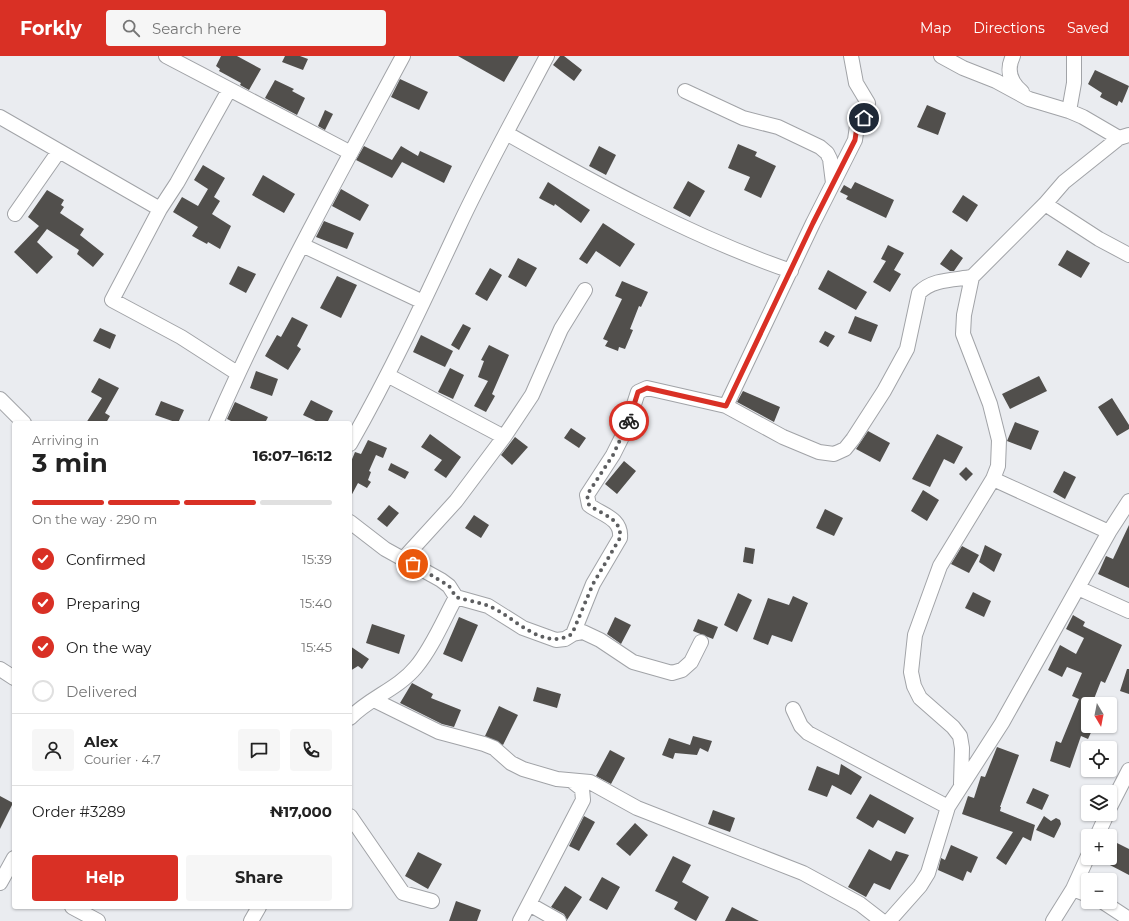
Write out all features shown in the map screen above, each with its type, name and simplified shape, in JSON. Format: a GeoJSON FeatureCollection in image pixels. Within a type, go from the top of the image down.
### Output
{"type":"FeatureCollection","features":[{"type":"Feature","properties":{"kind":"street"},"geometry":{"type":"LineString","coordinates":[[166,56],[351,153]]}},
{"type":"Feature","properties":{"kind":"street"},"geometry":{"type":"LineString","coordinates":[[217,421],[237,373],[302,245],[403,56]]}},
{"type":"Feature","properties":{"kind":"street"},"geometry":{"type":"LineString","coordinates":[[352,440],[388,376],[506,133],[547,56]]}},
{"type":"Feature","properties":{"kind":"street"},"geometry":{"type":"LineString","coordinates":[[726,406],[855,140],[857,126],[868,110],[868,103],[856,83],[851,56]]}},
{"type":"Feature","properties":{"kind":"street"},"geometry":{"type":"LineString","coordinates":[[941,56],[963,68],[996,81],[1029,99],[1070,111],[1124,137],[1064,182],[1045,204],[972,277],[964,315],[963,334],[990,404],[999,440],[998,466],[993,479],[940,566],[915,635],[911,672],[914,686],[920,698],[953,727],[960,736],[962,748],[961,784]]}},
{"type":"Feature","properties":{"kind":"street"},"geometry":{"type":"LineString","coordinates":[[1014,56],[1009,66],[1013,85],[1029,99]]}},
{"type":"Feature","properties":{"kind":"street"},"geometry":{"type":"LineString","coordinates":[[1070,111],[1074,83],[1074,56]]}},
{"type":"Feature","properties":{"kind":"street"},"geometry":{"type":"LineString","coordinates":[[229,90],[177,183],[160,209],[112,300],[181,337],[237,373]]}},
{"type":"Feature","properties":{"kind":"street"},"geometry":{"type":"LineString","coordinates":[[685,92],[743,118],[778,127],[820,147],[827,153],[830,159],[833,183]]}},
{"type":"Feature","properties":{"kind":"street"},"geometry":{"type":"LineString","coordinates":[[0,117],[160,209]]}},
{"type":"Feature","properties":{"kind":"street"},"geometry":{"type":"LineString","coordinates":[[506,133],[688,229],[748,256],[791,271]]}},
{"type":"Feature","properties":{"kind":"street"},"geometry":{"type":"LineString","coordinates":[[15,214],[59,151]]}},
{"type":"Feature","properties":{"kind":"street"},"geometry":{"type":"LineString","coordinates":[[1045,204],[1099,239],[1129,255]]}},
{"type":"Feature","properties":{"kind":"street"},"geometry":{"type":"LineString","coordinates":[[302,245],[423,302]]}},
{"type":"Feature","properties":{"kind":"street"},"geometry":{"type":"LineString","coordinates":[[572,634],[593,584],[620,538],[620,532],[616,522],[589,505],[587,495],[613,455],[626,429],[638,392],[647,388],[726,406],[783,437],[819,452],[834,454],[845,449],[884,391],[907,349],[919,293],[932,283],[972,277]]}},
{"type":"Feature","properties":{"kind":"street"},"geometry":{"type":"LineString","coordinates":[[404,558],[456,502],[504,437],[532,395],[561,330],[585,290]]}},
{"type":"Feature","properties":{"kind":"street"},"geometry":{"type":"LineString","coordinates":[[388,376],[504,437]]}},
{"type":"Feature","properties":{"kind":"street"},"geometry":{"type":"LineString","coordinates":[[0,399],[22,421]]}},
{"type":"Feature","properties":{"kind":"street"},"geometry":{"type":"LineString","coordinates":[[993,479],[1109,532]]}},
{"type":"Feature","properties":{"kind":"street"},"geometry":{"type":"LineString","coordinates":[[889,921],[920,886],[928,873],[948,807],[961,784],[981,757],[1002,722],[1109,532],[1129,501]]}},
{"type":"Feature","properties":{"kind":"street"},"geometry":{"type":"LineString","coordinates":[[352,524],[385,549],[404,558],[449,586],[456,597],[488,606],[523,628],[544,636],[556,640],[565,639],[572,634],[583,632],[600,640],[632,662],[672,673],[682,670],[691,662],[701,642]]}},
{"type":"Feature","properties":{"kind":"street"},"geometry":{"type":"LineString","coordinates":[[1078,588],[1129,611]]}},
{"type":"Feature","properties":{"kind":"street"},"geometry":{"type":"LineString","coordinates":[[352,716],[359,709],[374,700],[416,668],[456,597]]}},
{"type":"Feature","properties":{"kind":"street"},"geometry":{"type":"LineString","coordinates":[[0,669],[12,677]]}},
{"type":"Feature","properties":{"kind":"street"},"geometry":{"type":"LineString","coordinates":[[374,700],[439,732],[494,748],[511,763],[523,769],[557,780],[590,782],[637,808],[802,873],[860,904],[882,921]]}},
{"type":"Feature","properties":{"kind":"street"},"geometry":{"type":"LineString","coordinates":[[793,709],[801,726],[808,733],[948,807]]}},
{"type":"Feature","properties":{"kind":"street"},"geometry":{"type":"LineString","coordinates":[[1117,793],[1129,770]]}},
{"type":"Feature","properties":{"kind":"street"},"geometry":{"type":"LineString","coordinates":[[520,921],[584,797],[582,789],[573,782]]}},
{"type":"Feature","properties":{"kind":"street"},"geometry":{"type":"LineString","coordinates":[[352,819],[403,893],[432,901]]}},
{"type":"Feature","properties":{"kind":"street"},"geometry":{"type":"LineString","coordinates":[[7,877],[12,863]]}},
{"type":"Feature","properties":{"kind":"street"},"geometry":{"type":"LineString","coordinates":[[1053,921],[1073,889],[1084,865]]}},
{"type":"Feature","properties":{"kind":"street"},"geometry":{"type":"LineString","coordinates":[[1073,889],[1081,892]]}},
{"type":"Feature","properties":{"kind":"street"},"geometry":{"type":"LineString","coordinates":[[529,904],[559,921]]}},
{"type":"Feature","properties":{"kind":"street"},"geometry":{"type":"LineString","coordinates":[[76,909],[98,921]]}},
{"type":"Feature","properties":{"kind":"street"},"geometry":{"type":"LineString","coordinates":[[251,921],[258,909]]}},
{"type":"Feature","properties":{"kind":"street"},"geometry":{"type":"LineString","coordinates":[[1114,909],[1129,919]]}},
{"type":"Feature","properties":{"kind":"building"},"geometry":{"type":"Polygon","coordinates":[[[221,56],[237,56],[261,69],[249,90],[240,85],[241,83],[219,71],[220,69],[216,66],[221,56]]]}},
{"type":"Feature","properties":{"kind":"building"},"geometry":{"type":"Polygon","coordinates":[[[285,56],[300,56],[308,59],[303,70],[282,62],[285,56]]]}},
{"type":"Feature","properties":{"kind":"building"},"geometry":{"type":"Polygon","coordinates":[[[458,56],[519,56],[504,82],[458,56]]]}},
{"type":"Feature","properties":{"kind":"building"},"geometry":{"type":"Polygon","coordinates":[[[560,56],[564,56],[582,70],[574,81],[553,65],[560,56]]]}},
{"type":"Feature","properties":{"kind":"building"},"geometry":{"type":"Polygon","coordinates":[[[1095,70],[1129,86],[1122,103],[1119,101],[1117,106],[1100,97],[1102,93],[1088,84],[1095,70]]]}},
{"type":"Feature","properties":{"kind":"building"},"geometry":{"type":"Polygon","coordinates":[[[400,79],[428,92],[419,110],[391,97],[400,79]]]}},
{"type":"Feature","properties":{"kind":"building"},"geometry":{"type":"Polygon","coordinates":[[[275,80],[294,89],[292,91],[305,98],[297,115],[265,98],[275,80]]]}},
{"type":"Feature","properties":{"kind":"building"},"geometry":{"type":"Polygon","coordinates":[[[927,105],[946,113],[938,135],[917,127],[927,105]]]}},
{"type":"Feature","properties":{"kind":"building"},"geometry":{"type":"Polygon","coordinates":[[[325,110],[333,114],[325,130],[318,126],[325,110]]]}},
{"type":"Feature","properties":{"kind":"building"},"geometry":{"type":"Polygon","coordinates":[[[738,144],[757,152],[755,156],[776,166],[761,198],[744,190],[750,177],[728,168],[738,144]]]}},
{"type":"Feature","properties":{"kind":"building"},"geometry":{"type":"Polygon","coordinates":[[[364,146],[392,160],[401,146],[418,156],[420,151],[452,166],[444,183],[402,162],[392,178],[356,160],[364,146]]]}},
{"type":"Feature","properties":{"kind":"building"},"geometry":{"type":"Polygon","coordinates":[[[599,146],[616,155],[606,175],[589,166],[599,146]]]}},
{"type":"Feature","properties":{"kind":"building"},"geometry":{"type":"Polygon","coordinates":[[[203,165],[225,178],[214,197],[220,201],[212,214],[231,226],[220,249],[208,242],[207,244],[192,236],[198,227],[173,212],[182,197],[198,206],[208,189],[194,180],[203,165]]]}},
{"type":"Feature","properties":{"kind":"building"},"geometry":{"type":"Polygon","coordinates":[[[263,175],[295,194],[284,213],[252,195],[263,175]]]}},
{"type":"Feature","properties":{"kind":"building"},"geometry":{"type":"Polygon","coordinates":[[[688,181],[705,191],[690,217],[673,208],[688,181]]]}},
{"type":"Feature","properties":{"kind":"building"},"geometry":{"type":"Polygon","coordinates":[[[548,182],[590,210],[581,223],[555,204],[554,206],[539,198],[548,182]]]}},
{"type":"Feature","properties":{"kind":"building"},"geometry":{"type":"Polygon","coordinates":[[[855,182],[894,200],[886,218],[846,199],[848,196],[840,192],[844,185],[851,189],[855,182]]]}},
{"type":"Feature","properties":{"kind":"building"},"geometry":{"type":"Polygon","coordinates":[[[341,189],[369,205],[360,221],[332,206],[341,189]]]}},
{"type":"Feature","properties":{"kind":"building"},"geometry":{"type":"Polygon","coordinates":[[[47,190],[64,200],[61,205],[64,207],[60,213],[84,229],[80,235],[104,254],[93,267],[77,254],[79,250],[47,229],[37,242],[53,257],[37,274],[14,252],[39,226],[28,217],[47,190]]]}},
{"type":"Feature","properties":{"kind":"building"},"geometry":{"type":"Polygon","coordinates":[[[963,195],[978,205],[967,222],[952,212],[963,195]]]}},
{"type":"Feature","properties":{"kind":"building"},"geometry":{"type":"Polygon","coordinates":[[[324,221],[354,233],[347,249],[316,237],[324,221]]]}},
{"type":"Feature","properties":{"kind":"building"},"geometry":{"type":"Polygon","coordinates":[[[603,223],[635,244],[620,267],[596,251],[587,264],[579,259],[603,223]]]}},
{"type":"Feature","properties":{"kind":"building"},"geometry":{"type":"Polygon","coordinates":[[[888,245],[904,253],[894,270],[901,274],[890,292],[873,282],[886,261],[881,259],[888,245]]]}},
{"type":"Feature","properties":{"kind":"building"},"geometry":{"type":"Polygon","coordinates":[[[951,249],[963,258],[954,271],[950,271],[940,264],[951,249]]]}},
{"type":"Feature","properties":{"kind":"building"},"geometry":{"type":"Polygon","coordinates":[[[1067,250],[1090,263],[1081,278],[1058,265],[1067,250]]]}},
{"type":"Feature","properties":{"kind":"building"},"geometry":{"type":"Polygon","coordinates":[[[518,258],[537,268],[526,287],[508,277],[518,258]]]}},
{"type":"Feature","properties":{"kind":"building"},"geometry":{"type":"Polygon","coordinates":[[[238,266],[256,274],[246,293],[229,284],[238,266]]]}},
{"type":"Feature","properties":{"kind":"building"},"geometry":{"type":"Polygon","coordinates":[[[490,268],[502,275],[487,301],[475,294],[490,268]]]}},
{"type":"Feature","properties":{"kind":"building"},"geometry":{"type":"Polygon","coordinates":[[[828,270],[867,292],[856,310],[818,289],[828,270]]]}},
{"type":"Feature","properties":{"kind":"building"},"geometry":{"type":"Polygon","coordinates":[[[337,276],[357,285],[341,318],[320,308],[337,276]]]}},
{"type":"Feature","properties":{"kind":"building"},"geometry":{"type":"Polygon","coordinates":[[[622,281],[648,292],[641,307],[639,306],[630,329],[633,330],[625,349],[619,347],[618,351],[605,346],[608,341],[603,339],[622,299],[615,296],[622,281]]]}},
{"type":"Feature","properties":{"kind":"building"},"geometry":{"type":"Polygon","coordinates":[[[855,316],[878,325],[871,342],[848,333],[855,316]]]}},
{"type":"Feature","properties":{"kind":"building"},"geometry":{"type":"Polygon","coordinates":[[[292,317],[308,325],[297,346],[301,349],[288,370],[265,356],[277,335],[281,337],[292,317]]]}},
{"type":"Feature","properties":{"kind":"building"},"geometry":{"type":"Polygon","coordinates":[[[463,324],[471,328],[459,350],[451,345],[463,324]]]}},
{"type":"Feature","properties":{"kind":"building"},"geometry":{"type":"Polygon","coordinates":[[[100,328],[116,335],[110,349],[93,341],[100,328]]]}},
{"type":"Feature","properties":{"kind":"building"},"geometry":{"type":"Polygon","coordinates":[[[825,331],[835,336],[828,347],[819,342],[825,331]]]}},
{"type":"Feature","properties":{"kind":"building"},"geometry":{"type":"Polygon","coordinates":[[[421,335],[453,351],[445,367],[413,352],[421,335]]]}},
{"type":"Feature","properties":{"kind":"building"},"geometry":{"type":"Polygon","coordinates":[[[489,345],[509,355],[492,394],[495,396],[486,412],[474,406],[488,381],[478,377],[484,361],[481,360],[489,345]]]}},
{"type":"Feature","properties":{"kind":"building"},"geometry":{"type":"Polygon","coordinates":[[[450,368],[464,375],[453,399],[438,392],[450,368]]]}},
{"type":"Feature","properties":{"kind":"building"},"geometry":{"type":"Polygon","coordinates":[[[256,371],[278,379],[272,396],[250,388],[256,371]]]}},
{"type":"Feature","properties":{"kind":"building"},"geometry":{"type":"Polygon","coordinates":[[[1039,376],[1047,391],[1010,409],[1002,394],[1039,376]]]}},
{"type":"Feature","properties":{"kind":"building"},"geometry":{"type":"Polygon","coordinates":[[[99,378],[119,388],[105,413],[110,416],[107,421],[87,421],[102,398],[91,392],[99,378]]]}},
{"type":"Feature","properties":{"kind":"building"},"geometry":{"type":"Polygon","coordinates":[[[743,391],[780,407],[774,422],[737,402],[743,391]]]}},
{"type":"Feature","properties":{"kind":"building"},"geometry":{"type":"Polygon","coordinates":[[[1112,398],[1129,425],[1129,429],[1117,436],[1098,407],[1112,398]]]}},
{"type":"Feature","properties":{"kind":"building"},"geometry":{"type":"Polygon","coordinates":[[[311,400],[333,411],[328,421],[316,421],[303,415],[311,400]]]}},
{"type":"Feature","properties":{"kind":"building"},"geometry":{"type":"Polygon","coordinates":[[[161,401],[184,410],[179,421],[172,421],[155,415],[161,401]]]}},
{"type":"Feature","properties":{"kind":"building"},"geometry":{"type":"Polygon","coordinates":[[[235,402],[268,417],[266,421],[231,421],[227,419],[235,402]]]}},
{"type":"Feature","properties":{"kind":"building"},"geometry":{"type":"Polygon","coordinates":[[[1015,422],[1039,431],[1031,450],[1007,441],[1015,422]]]}},
{"type":"Feature","properties":{"kind":"building"},"geometry":{"type":"Polygon","coordinates":[[[571,428],[586,438],[579,448],[564,438],[571,428]]]}},
{"type":"Feature","properties":{"kind":"building"},"geometry":{"type":"Polygon","coordinates":[[[868,431],[890,443],[880,462],[856,449],[868,431]]]}},
{"type":"Feature","properties":{"kind":"building"},"geometry":{"type":"Polygon","coordinates":[[[430,434],[461,457],[446,478],[434,470],[442,460],[421,447],[430,434]]]}},
{"type":"Feature","properties":{"kind":"building"},"geometry":{"type":"Polygon","coordinates":[[[937,434],[963,447],[954,464],[944,459],[930,487],[912,479],[937,434]]]}},
{"type":"Feature","properties":{"kind":"building"},"geometry":{"type":"Polygon","coordinates":[[[515,437],[528,447],[512,465],[501,455],[515,437]]]}},
{"type":"Feature","properties":{"kind":"building"},"geometry":{"type":"Polygon","coordinates":[[[368,440],[387,448],[383,458],[376,455],[369,471],[371,472],[368,480],[371,482],[367,488],[358,483],[352,494],[352,459],[355,452],[361,454],[368,440]]]}},
{"type":"Feature","properties":{"kind":"building"},"geometry":{"type":"Polygon","coordinates":[[[624,461],[636,471],[617,494],[605,484],[624,461]]]}},
{"type":"Feature","properties":{"kind":"building"},"geometry":{"type":"Polygon","coordinates":[[[391,463],[409,472],[405,479],[388,470],[391,463]]]}},
{"type":"Feature","properties":{"kind":"building"},"geometry":{"type":"Polygon","coordinates":[[[966,467],[973,474],[966,481],[959,474],[966,467]]]}},
{"type":"Feature","properties":{"kind":"building"},"geometry":{"type":"Polygon","coordinates":[[[1064,471],[1076,477],[1065,499],[1053,492],[1064,471]]]}},
{"type":"Feature","properties":{"kind":"building"},"geometry":{"type":"Polygon","coordinates":[[[923,490],[939,500],[927,521],[911,511],[923,490]]]}},
{"type":"Feature","properties":{"kind":"building"},"geometry":{"type":"Polygon","coordinates":[[[389,505],[399,513],[387,527],[377,519],[389,505]]]}},
{"type":"Feature","properties":{"kind":"building"},"geometry":{"type":"Polygon","coordinates":[[[825,509],[843,518],[834,536],[816,528],[825,509]]]}},
{"type":"Feature","properties":{"kind":"building"},"geometry":{"type":"Polygon","coordinates":[[[474,515],[489,525],[481,538],[465,528],[474,515]]]}},
{"type":"Feature","properties":{"kind":"building"},"geometry":{"type":"Polygon","coordinates":[[[1129,525],[1129,588],[1098,574],[1106,556],[1113,559],[1129,525]]]}},
{"type":"Feature","properties":{"kind":"building"},"geometry":{"type":"Polygon","coordinates":[[[985,545],[1002,554],[994,572],[979,562],[985,545]]]}},
{"type":"Feature","properties":{"kind":"building"},"geometry":{"type":"Polygon","coordinates":[[[962,546],[979,555],[969,573],[951,564],[962,546]]]}},
{"type":"Feature","properties":{"kind":"building"},"geometry":{"type":"Polygon","coordinates":[[[745,547],[755,549],[753,564],[743,562],[745,547]]]}},
{"type":"Feature","properties":{"kind":"building"},"geometry":{"type":"Polygon","coordinates":[[[973,592],[991,601],[984,617],[965,608],[973,592]]]}},
{"type":"Feature","properties":{"kind":"building"},"geometry":{"type":"Polygon","coordinates":[[[738,593],[752,600],[737,632],[724,625],[738,593]]]}},
{"type":"Feature","properties":{"kind":"building"},"geometry":{"type":"Polygon","coordinates":[[[793,596],[808,603],[792,642],[772,635],[768,645],[753,639],[768,598],[789,605],[793,596]]]}},
{"type":"Feature","properties":{"kind":"building"},"geometry":{"type":"Polygon","coordinates":[[[1073,615],[1085,622],[1083,626],[1122,645],[1105,683],[1101,681],[1095,697],[1081,697],[1081,733],[1091,733],[1088,739],[1081,736],[1070,768],[1050,761],[1056,741],[1061,743],[1079,699],[1072,696],[1082,673],[1067,667],[1062,677],[1048,670],[1060,645],[1076,654],[1084,638],[1066,629],[1073,615]]]}},
{"type":"Feature","properties":{"kind":"building"},"geometry":{"type":"Polygon","coordinates":[[[459,617],[478,625],[462,662],[443,654],[459,617]]]}},
{"type":"Feature","properties":{"kind":"building"},"geometry":{"type":"Polygon","coordinates":[[[615,617],[631,625],[621,644],[607,634],[615,617]]]}},
{"type":"Feature","properties":{"kind":"building"},"geometry":{"type":"Polygon","coordinates":[[[698,619],[718,627],[713,639],[693,631],[698,619]]]}},
{"type":"Feature","properties":{"kind":"building"},"geometry":{"type":"Polygon","coordinates":[[[372,624],[405,635],[399,654],[366,643],[372,624]]]}},
{"type":"Feature","properties":{"kind":"building"},"geometry":{"type":"Polygon","coordinates":[[[352,647],[369,659],[362,669],[358,666],[352,670],[352,647]]]}},
{"type":"Feature","properties":{"kind":"building"},"geometry":{"type":"Polygon","coordinates":[[[1127,669],[1129,669],[1129,694],[1120,691],[1127,669]]]}},
{"type":"Feature","properties":{"kind":"building"},"geometry":{"type":"Polygon","coordinates":[[[412,683],[433,694],[431,698],[461,710],[454,727],[442,724],[400,703],[412,683]]]}},
{"type":"Feature","properties":{"kind":"building"},"geometry":{"type":"Polygon","coordinates":[[[537,687],[561,694],[557,708],[533,701],[537,687]]]}},
{"type":"Feature","properties":{"kind":"building"},"geometry":{"type":"Polygon","coordinates":[[[499,706],[518,715],[503,745],[485,736],[499,706]]]}},
{"type":"Feature","properties":{"kind":"building"},"geometry":{"type":"Polygon","coordinates":[[[693,736],[712,741],[708,752],[700,748],[697,755],[675,753],[673,759],[662,755],[669,738],[690,745],[693,736]]]}},
{"type":"Feature","properties":{"kind":"building"},"geometry":{"type":"Polygon","coordinates":[[[997,747],[1019,755],[1000,807],[1000,811],[1035,825],[1031,841],[1023,837],[1006,865],[996,858],[1013,832],[962,814],[968,796],[974,798],[981,776],[985,777],[997,747]]]}},
{"type":"Feature","properties":{"kind":"building"},"geometry":{"type":"Polygon","coordinates":[[[610,750],[625,758],[611,784],[596,776],[610,750]]]}},
{"type":"Feature","properties":{"kind":"building"},"geometry":{"type":"Polygon","coordinates":[[[841,764],[862,777],[851,795],[832,785],[827,797],[808,790],[817,766],[839,775],[841,764]]]}},
{"type":"Feature","properties":{"kind":"building"},"geometry":{"type":"Polygon","coordinates":[[[1033,788],[1049,795],[1042,810],[1026,803],[1033,788]]]}},
{"type":"Feature","properties":{"kind":"building"},"geometry":{"type":"Polygon","coordinates":[[[870,794],[914,818],[905,834],[878,820],[873,828],[856,818],[870,794]]]}},
{"type":"Feature","properties":{"kind":"building"},"geometry":{"type":"Polygon","coordinates":[[[0,796],[12,802],[12,805],[0,829],[0,796]]]}},
{"type":"Feature","properties":{"kind":"building"},"geometry":{"type":"Polygon","coordinates":[[[713,810],[735,818],[730,832],[708,824],[713,810]]]}},
{"type":"Feature","properties":{"kind":"building"},"geometry":{"type":"Polygon","coordinates":[[[584,816],[595,822],[579,851],[569,846],[584,816]]]}},
{"type":"Feature","properties":{"kind":"building"},"geometry":{"type":"Polygon","coordinates":[[[1044,816],[1051,821],[1056,818],[1060,820],[1061,824],[1054,838],[1036,830],[1044,816]]]}},
{"type":"Feature","properties":{"kind":"building"},"geometry":{"type":"Polygon","coordinates":[[[635,823],[648,835],[630,856],[616,844],[635,823]]]}},
{"type":"Feature","properties":{"kind":"building"},"geometry":{"type":"Polygon","coordinates":[[[1117,843],[1129,849],[1129,875],[1110,865],[1117,865],[1117,843]]]}},
{"type":"Feature","properties":{"kind":"building"},"geometry":{"type":"Polygon","coordinates":[[[951,845],[978,857],[971,873],[967,871],[963,881],[938,870],[941,858],[945,860],[951,845]]]}},
{"type":"Feature","properties":{"kind":"building"},"geometry":{"type":"Polygon","coordinates":[[[869,849],[891,861],[896,851],[909,855],[890,890],[874,883],[866,897],[848,887],[869,849]]]}},
{"type":"Feature","properties":{"kind":"building"},"geometry":{"type":"Polygon","coordinates":[[[418,852],[442,864],[428,889],[405,876],[418,852]]]}},
{"type":"Feature","properties":{"kind":"building"},"geometry":{"type":"Polygon","coordinates":[[[673,856],[691,865],[682,882],[709,897],[696,921],[674,909],[678,902],[655,891],[673,856]]]}},
{"type":"Feature","properties":{"kind":"building"},"geometry":{"type":"Polygon","coordinates":[[[602,877],[620,887],[607,910],[589,900],[602,877]]]}},
{"type":"Feature","properties":{"kind":"building"},"geometry":{"type":"Polygon","coordinates":[[[565,886],[582,897],[567,920],[564,914],[551,907],[565,886]]]}},
{"type":"Feature","properties":{"kind":"building"},"geometry":{"type":"Polygon","coordinates":[[[456,901],[481,910],[477,921],[449,921],[456,901]]]}},
{"type":"Feature","properties":{"kind":"building"},"geometry":{"type":"Polygon","coordinates":[[[732,907],[759,921],[725,921],[732,907]]]}},
{"type":"Feature","properties":{"kind":"way so far"},"geometry":{"type":"LineString","coordinates":[[413,564],[449,586],[456,597],[488,606],[500,612],[523,628],[556,640],[565,639],[572,634],[593,584],[620,538],[619,526],[616,522],[608,515],[594,509],[589,505],[587,495],[613,455],[629,421]]}},
{"type":"Feature","properties":{"kind":"route"},"geometry":{"type":"LineString","coordinates":[[629,421],[638,392],[647,388],[726,406],[813,223],[855,140],[857,126],[864,118]]}}]}
